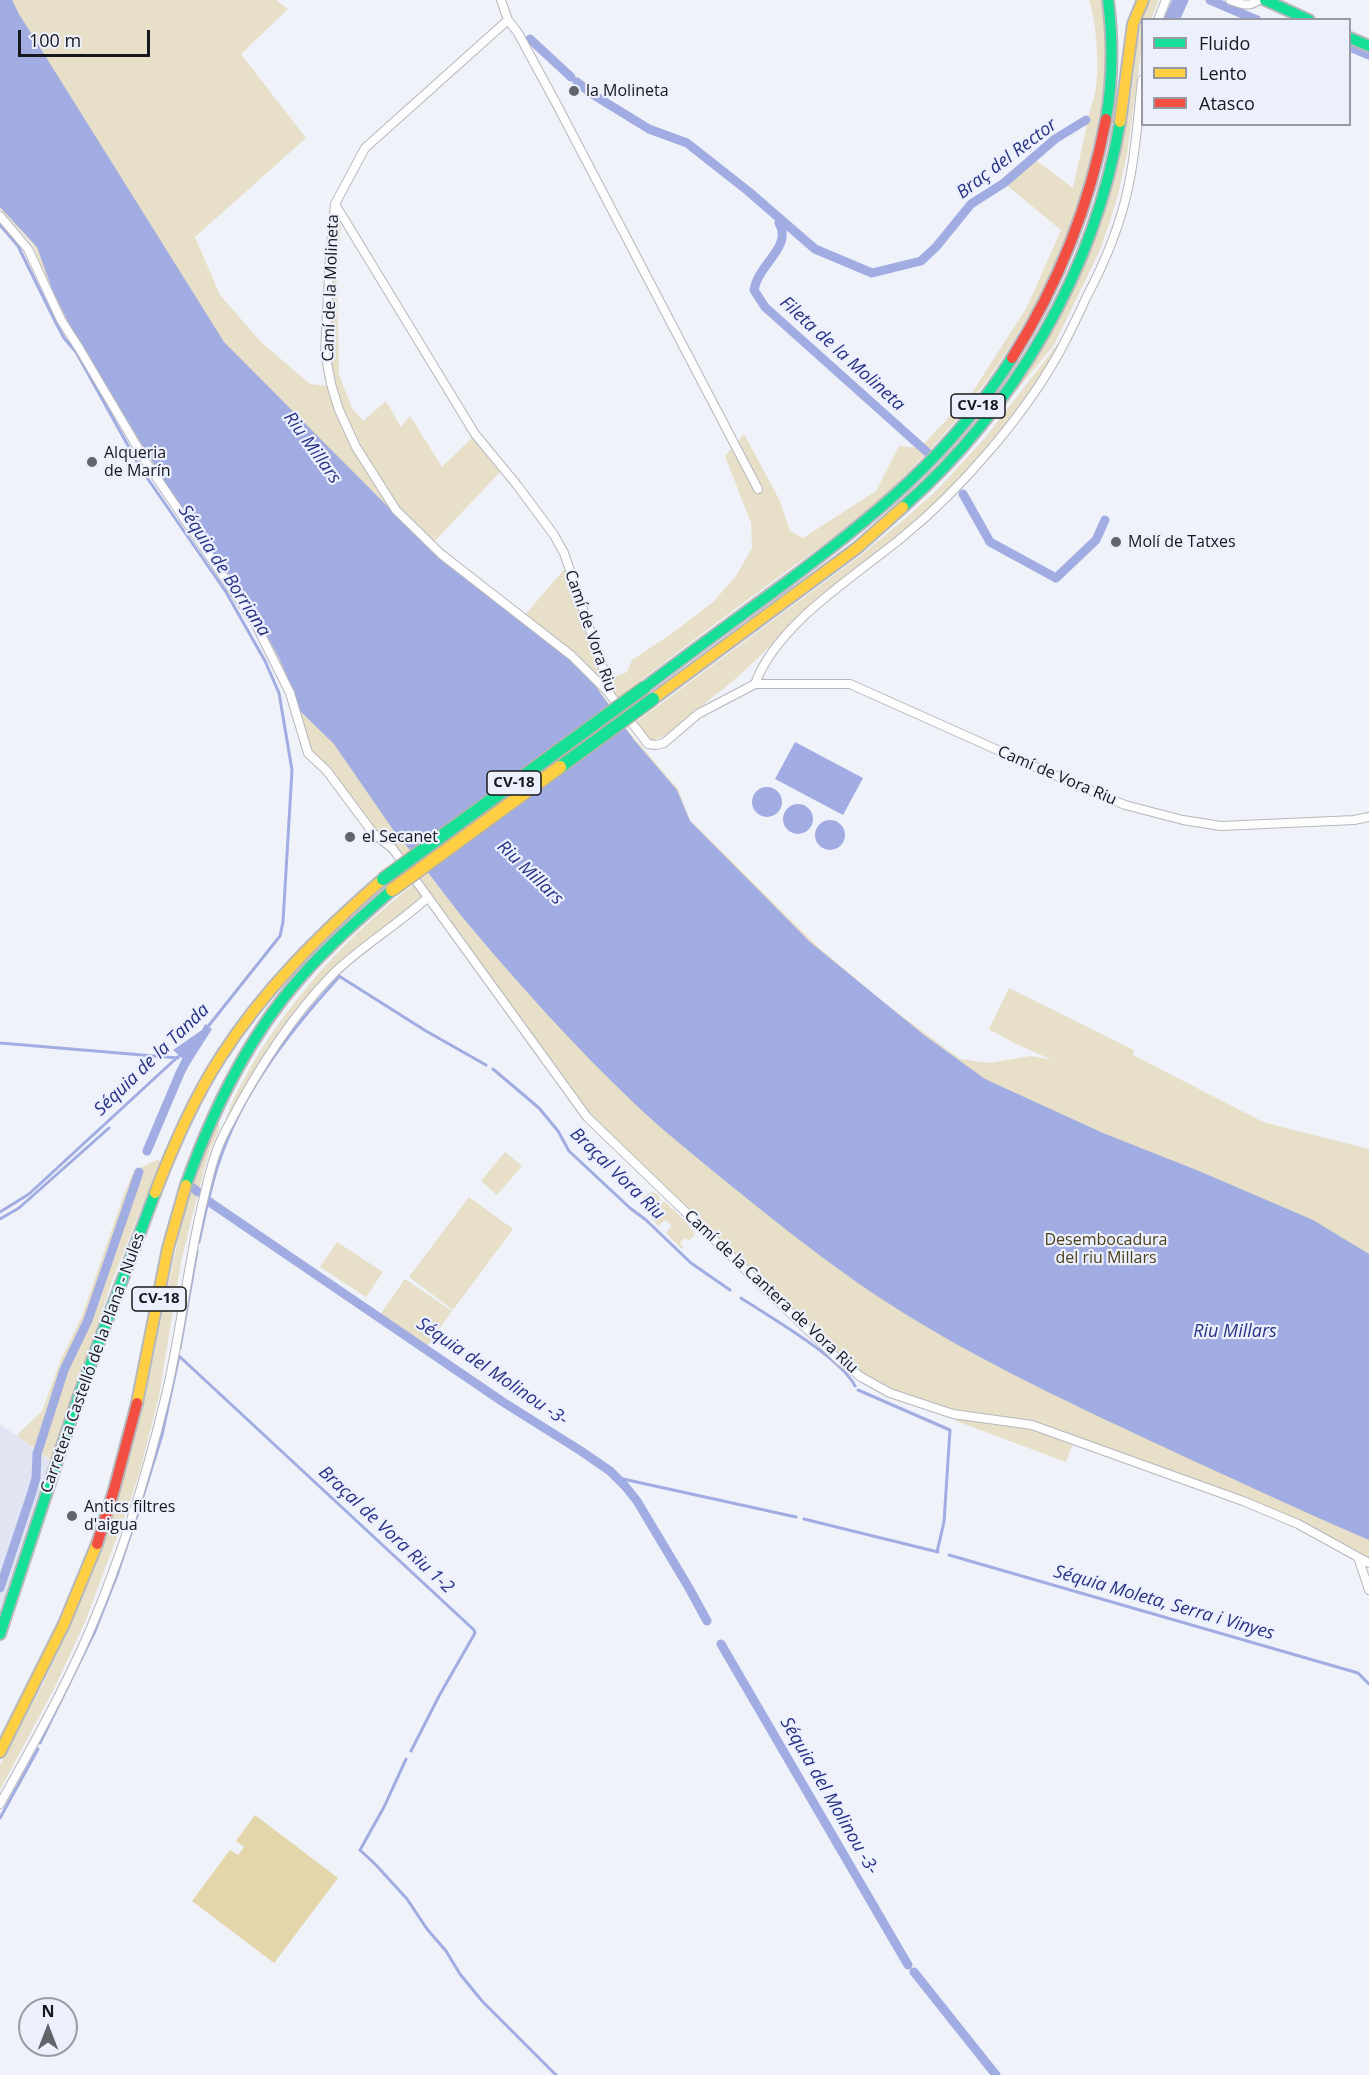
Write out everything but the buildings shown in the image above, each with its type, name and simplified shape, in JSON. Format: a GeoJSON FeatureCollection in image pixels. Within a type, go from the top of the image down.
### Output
{"type":"FeatureCollection","features":[{"type":"Feature","properties":{"kind":"main road","name":"Carretera Castelló de la Plana - Nules"},"geometry":{"type":"LineString","coordinates":[[0,1634],[100,1332],[158,1184],[204,1085],[239,1032],[280,978],[323,931],[383,879],[848,537],[920,474],[963,427],[1004,372],[1032,327],[1059,272],[1082,213],[1100,153],[1110,98],[1113,58],[1112,23],[1108,0]]}},
{"type":"Feature","properties":{"kind":"main road","name":"Carretera Castelló de la Plana - Nules"},"geometry":{"type":"LineString","coordinates":[[0,1752],[54,1647],[83,1580],[113,1494],[138,1404],[174,1224],[186,1184],[220,1101],[252,1045],[289,991],[332,944],[392,890],[866,540],[927,486],[975,435],[1017,378],[1044,333],[1073,277],[1096,219],[1114,156],[1133,24],[1143,0]]}},
{"type":"Feature","properties":{"kind":"main road"},"geometry":{"type":"LineString","coordinates":[[1265,0],[1304,18]]}},
{"type":"Feature","properties":{"kind":"main road"},"geometry":{"type":"LineString","coordinates":[[1351,38],[1369,46]]}},
{"type":"Feature","properties":{"kind":"street"},"geometry":{"type":"LineString","coordinates":[[501,0],[508,20],[518,33],[557,105],[759,489]]}},
{"type":"Feature","properties":{"kind":"street"},"geometry":{"type":"LineString","coordinates":[[1159,18],[1166,0]]}},
{"type":"Feature","properties":{"kind":"street"},"geometry":{"type":"LineString","coordinates":[[1230,0],[1244,5],[1253,5],[1259,0]]}},
{"type":"Feature","properties":{"kind":"street","name":"Camí de la Molineta"},"geometry":{"type":"LineString","coordinates":[[508,20],[365,148],[335,204],[325,352],[331,384],[351,437],[371,474],[396,510],[441,554],[564,649],[608,692]]}},
{"type":"Feature","properties":{"kind":"street"},"geometry":{"type":"LineString","coordinates":[[755,684],[776,644],[814,608],[907,534],[957,486],[1028,400],[1059,353],[1104,261],[1123,206],[1131,171],[1141,95]]}},
{"type":"Feature","properties":{"kind":"street","name":"Camí de Vora Riu"},"geometry":{"type":"LineString","coordinates":[[335,204],[475,434],[517,485],[564,553],[604,671],[608,692],[648,744],[656,745],[664,742],[698,714],[755,684],[850,684],[1102,796],[1135,808],[1205,825],[1221,826],[1354,820],[1369,817]]}},
{"type":"Feature","properties":{"kind":"street","name":"Camí de la Cantera de Vora Riu"},"geometry":{"type":"LineString","coordinates":[[0,216],[28,249],[67,332],[79,348],[148,465],[255,623],[290,693],[308,753],[327,771],[373,833],[393,849],[587,1117],[839,1360],[861,1377],[890,1393],[954,1414],[1032,1425],[1162,1471],[1298,1524],[1369,1563]]}},
{"type":"Feature","properties":{"kind":"street"},"geometry":{"type":"LineString","coordinates":[[0,1804],[35,1741],[90,1629],[135,1506],[166,1396],[193,1239],[213,1157],[226,1128],[267,1057],[302,1010],[333,975],[428,897]]}},
{"type":"Feature","properties":{"kind":"street"},"geometry":{"type":"LineString","coordinates":[[1358,1557],[1369,1590]]}},
{"type":"Feature","properties":{"kind":"shaded area"},"geometry":{"type":"Polygon","coordinates":[[[0,1424],[52,1462],[0,1616],[0,1424]]]}},
{"type":"Feature","properties":{"kind":"shaded area"},"geometry":{"type":"Polygon","coordinates":[[[255,1815],[338,1878],[274,1963],[192,1901],[230,1850],[238,1855],[244,1847],[236,1841],[255,1815]]]}},
{"type":"Feature","properties":{"kind":"green space","name":"Riu Millars"},"geometry":{"type":"Polygon","coordinates":[[[0,0],[276,0],[288,9],[241,54],[306,138],[195,237],[220,295],[261,342],[310,384],[328,386],[351,444],[390,509],[479,589],[565,654],[593,681],[629,732],[678,789],[690,820],[817,946],[887,1005],[960,1059],[989,1063],[1030,1056],[1052,1060],[989,1029],[1009,988],[1134,1050],[1133,1055],[1263,1122],[1369,1149],[1369,1559],[1314,1529],[1032,1424],[954,1413],[890,1392],[839,1359],[598,1126],[394,844],[374,829],[330,768],[311,752],[294,692],[254,617],[151,463],[71,331],[50,289],[33,245],[0,209],[0,0]]]}},
{"type":"Feature","properties":{"kind":"green space"},"geometry":{"type":"Polygon","coordinates":[[[1089,0],[1103,0],[1106,46],[1100,109],[1086,175],[1055,264],[1034,306],[984,385],[924,457],[860,516],[616,700],[609,679],[627,672],[632,660],[713,602],[736,576],[752,548],[751,523],[725,456],[744,434],[779,499],[790,531],[803,538],[876,491],[899,446],[920,448],[973,391],[1027,307],[1061,230],[1004,183],[1033,158],[1073,188],[1096,84],[1096,38],[1089,0]]]}},
{"type":"Feature","properties":{"kind":"green space"},"geometry":{"type":"Polygon","coordinates":[[[1150,0],[1159,0],[1151,18],[1142,18],[1150,0]]]}},
{"type":"Feature","properties":{"kind":"green space"},"geometry":{"type":"Polygon","coordinates":[[[1141,22],[1141,53],[1127,154],[1118,195],[1100,250],[1054,345],[1008,401],[1059,315],[1088,256],[1100,225],[1119,161],[1131,97],[1141,22]]]}},
{"type":"Feature","properties":{"kind":"green space"},"geometry":{"type":"Polygon","coordinates":[[[336,217],[341,226],[337,271],[339,375],[352,408],[363,421],[386,401],[401,427],[410,416],[442,467],[472,438],[500,472],[433,543],[398,509],[358,447],[337,398],[328,352],[336,217]]]}},
{"type":"Feature","properties":{"kind":"green space"},"geometry":{"type":"Polygon","coordinates":[[[1063,337],[1038,380],[1003,427],[951,488],[903,533],[808,610],[740,675],[665,736],[648,740],[635,723],[861,555],[938,489],[985,438],[1063,337]]]}},
{"type":"Feature","properties":{"kind":"green space"},"geometry":{"type":"Polygon","coordinates":[[[567,566],[606,689],[524,616],[567,566]]]}},
{"type":"Feature","properties":{"kind":"green space"},"geometry":{"type":"Polygon","coordinates":[[[416,883],[426,897],[376,936],[301,1008],[224,1129],[237,1091],[283,1017],[345,945],[391,902],[416,883]]]}},
{"type":"Feature","properties":{"kind":"green space"},"geometry":{"type":"Polygon","coordinates":[[[217,1121],[219,1130],[208,1155],[181,1262],[159,1396],[140,1471],[85,1622],[54,1689],[0,1790],[0,1765],[72,1623],[115,1505],[141,1415],[184,1211],[217,1121]]]}},
{"type":"Feature","properties":{"kind":"green space"},"geometry":{"type":"Polygon","coordinates":[[[505,1152],[522,1166],[497,1195],[481,1181],[505,1152]]]}},
{"type":"Feature","properties":{"kind":"green space"},"geometry":{"type":"Polygon","coordinates":[[[157,1160],[160,1161],[111,1284],[52,1461],[17,1436],[42,1411],[61,1359],[82,1316],[134,1171],[157,1160]]]}},
{"type":"Feature","properties":{"kind":"green space"},"geometry":{"type":"Polygon","coordinates":[[[651,1192],[656,1193],[660,1198],[659,1206],[664,1201],[695,1234],[689,1241],[685,1238],[680,1243],[684,1248],[682,1249],[666,1233],[672,1226],[665,1220],[658,1226],[650,1217],[659,1207],[651,1210],[644,1206],[643,1197],[651,1192]]]}},
{"type":"Feature","properties":{"kind":"green space"},"geometry":{"type":"Polygon","coordinates":[[[469,1197],[513,1229],[453,1310],[409,1277],[469,1197]]]}},
{"type":"Feature","properties":{"kind":"green space"},"geometry":{"type":"Polygon","coordinates":[[[337,1242],[383,1272],[366,1297],[320,1267],[337,1242]]]}},
{"type":"Feature","properties":{"kind":"green space"},"geometry":{"type":"Polygon","coordinates":[[[405,1279],[452,1311],[426,1348],[379,1316],[405,1279]]]}},
{"type":"Feature","properties":{"kind":"green space"},"geometry":{"type":"Polygon","coordinates":[[[955,1416],[1032,1426],[1074,1440],[1066,1462],[956,1421],[955,1416]]]}},
{"type":"Feature","properties":{"kind":"water","name":"Riu Millars"},"geometry":{"type":"Polygon","coordinates":[[[0,0],[12,0],[224,342],[418,537],[480,590],[564,655],[591,680],[634,740],[677,790],[690,821],[810,942],[924,1035],[985,1079],[1103,1133],[1313,1220],[1369,1254],[1369,1540],[1067,1401],[958,1345],[889,1304],[789,1232],[668,1133],[591,1061],[529,994],[469,925],[396,834],[334,744],[300,711],[294,691],[278,656],[246,598],[182,510],[72,330],[52,289],[37,247],[0,207],[0,0]]]}},
{"type":"Feature","properties":{"kind":"water"},"geometry":{"type":"Polygon","coordinates":[[[795,742],[863,778],[843,815],[775,779],[795,742]]]}},
{"type":"Feature","properties":{"kind":"water"},"geometry":{"type":"Polygon","coordinates":[[[767,787],[773,788],[781,796],[781,808],[773,816],[767,817],[761,816],[753,808],[752,802],[753,796],[761,788],[767,787]]]}},
{"type":"Feature","properties":{"kind":"water"},"geometry":{"type":"Polygon","coordinates":[[[798,804],[804,805],[812,813],[812,825],[804,833],[798,834],[792,833],[784,825],[783,819],[784,813],[792,805],[798,804]]]}},
{"type":"Feature","properties":{"kind":"water"},"geometry":{"type":"Polygon","coordinates":[[[830,820],[836,821],[844,829],[844,841],[836,849],[830,850],[824,849],[816,841],[815,835],[816,829],[824,821],[830,820]]]}},
{"type":"Feature","properties":{"kind":"water"},"geometry":{"type":"Polygon","coordinates":[[[205,1024],[212,1029],[186,1070],[180,1065],[184,1060],[173,1050],[202,1030],[205,1024]]]}},
{"type":"Feature","properties":{"kind":"waterway"},"geometry":{"type":"LineString","coordinates":[[1169,18],[1177,0]]}},
{"type":"Feature","properties":{"kind":"waterway"},"geometry":{"type":"LineString","coordinates":[[1176,18],[1184,0]]}},
{"type":"Feature","properties":{"kind":"waterway"},"geometry":{"type":"LineString","coordinates":[[1210,0],[1252,18]]}},
{"type":"Feature","properties":{"kind":"waterway"},"geometry":{"type":"LineString","coordinates":[[530,39],[571,77]]}},
{"type":"Feature","properties":{"kind":"waterway"},"geometry":{"type":"LineString","coordinates":[[1351,47],[1369,55]]}},
{"type":"Feature","properties":{"kind":"waterway","name":"Braç del Rector"},"geometry":{"type":"LineString","coordinates":[[577,82],[592,94],[649,129],[687,143],[748,191],[815,249],[872,273],[921,261],[936,247],[971,204],[1004,183],[1055,139],[1086,120]]}},
{"type":"Feature","properties":{"kind":"waterway","name":"Fileta de la Molineta"},"geometry":{"type":"LineString","coordinates":[[779,223],[782,240],[762,272],[754,290],[765,307],[927,452]]}},
{"type":"Feature","properties":{"kind":"waterway","name":"Séquia de Borriana"},"geometry":{"type":"LineString","coordinates":[[0,225],[18,246],[64,338],[76,352],[141,469],[226,592],[265,661],[279,693],[292,770],[283,922],[280,936],[206,1029]]}},
{"type":"Feature","properties":{"kind":"waterway","name":"Fileta de la Molineta"},"geometry":{"type":"LineString","coordinates":[[963,494],[990,542],[1056,578],[1096,540],[1105,520]]}},
{"type":"Feature","properties":{"kind":"waterway","name":"Braçal Vora Riu"},"geometry":{"type":"LineString","coordinates":[[339,976],[426,1031],[486,1065]]}},
{"type":"Feature","properties":{"kind":"waterway","name":"Braçal de Vora Riu 1-2"},"geometry":{"type":"LineString","coordinates":[[199,1242],[216,1172],[241,1111],[285,1041],[338,978]]}},
{"type":"Feature","properties":{"kind":"waterway"},"geometry":{"type":"LineString","coordinates":[[0,1043],[178,1058]]}},
{"type":"Feature","properties":{"kind":"waterway","name":"Séquia de la Tanda"},"geometry":{"type":"LineString","coordinates":[[0,1212],[29,1194],[182,1053]]}},
{"type":"Feature","properties":{"kind":"waterway"},"geometry":{"type":"LineString","coordinates":[[147,1151],[188,1057]]}},
{"type":"Feature","properties":{"kind":"waterway","name":"Braçal Vora Riu"},"geometry":{"type":"LineString","coordinates":[[493,1069],[539,1108],[558,1131],[569,1151],[630,1208],[646,1220],[691,1263],[730,1290]]}},
{"type":"Feature","properties":{"kind":"waterway"},"geometry":{"type":"LineString","coordinates":[[0,1219],[19,1208],[109,1128]]}},
{"type":"Feature","properties":{"kind":"waterway"},"geometry":{"type":"LineString","coordinates":[[0,1588],[32,1492],[36,1478],[37,1454],[64,1370],[88,1320],[139,1172]]}},
{"type":"Feature","properties":{"kind":"waterway","name":"Séquia del Molinou -3-"},"geometry":{"type":"LineString","coordinates":[[193,1188],[198,1192]]}},
{"type":"Feature","properties":{"kind":"waterway","name":"Séquia del Molinou -3-"},"geometry":{"type":"LineString","coordinates":[[208,1201],[503,1402],[610,1471],[637,1501],[707,1621]]}},
{"type":"Feature","properties":{"kind":"waterway","name":"Braçal de Vora Riu 1-2"},"geometry":{"type":"LineString","coordinates":[[180,1348],[197,1251]]}},
{"type":"Feature","properties":{"kind":"waterway","name":"Braçal Vora Riu"},"geometry":{"type":"LineString","coordinates":[[741,1298],[820,1350],[847,1375],[855,1386]]}},
{"type":"Feature","properties":{"kind":"waterway","name":"Braçal de Vora Riu 1-2"},"geometry":{"type":"LineString","coordinates":[[179,1356],[474,1630],[475,1633],[411,1751]]}},
{"type":"Feature","properties":{"kind":"waterway"},"geometry":{"type":"LineString","coordinates":[[136,1519],[162,1435],[179,1356]]}},
{"type":"Feature","properties":{"kind":"waterway","name":"Braçal Vora Riu"},"geometry":{"type":"LineString","coordinates":[[858,1390],[950,1430],[944,1522],[937,1552]]}},
{"type":"Feature","properties":{"kind":"waterway","name":"Séquia Moleta, Serra i Vinyes"},"geometry":{"type":"LineString","coordinates":[[610,1471],[623,1479],[796,1517]]}},
{"type":"Feature","properties":{"kind":"waterway","name":"Séquia Moleta, Serra i Vinyes"},"geometry":{"type":"LineString","coordinates":[[804,1519],[938,1552]]}},
{"type":"Feature","properties":{"kind":"waterway"},"geometry":{"type":"LineString","coordinates":[[40,1743],[95,1631],[134,1524]]}},
{"type":"Feature","properties":{"kind":"waterway","name":"Séquia Moleta, Serra i Vinyes"},"geometry":{"type":"LineString","coordinates":[[949,1555],[1358,1673],[1369,1684]]}},
{"type":"Feature","properties":{"kind":"waterway","name":"Séquia del Molinou -3-"},"geometry":{"type":"LineString","coordinates":[[721,1644],[908,1965]]}},
{"type":"Feature","properties":{"kind":"waterway"},"geometry":{"type":"LineString","coordinates":[[0,1818],[38,1749]]}},
{"type":"Feature","properties":{"kind":"waterway","name":"Braçal de Vora Riu 1-2"},"geometry":{"type":"LineString","coordinates":[[406,1759],[384,1807],[360,1850],[407,1899],[482,2001],[556,2075]]}},
{"type":"Feature","properties":{"kind":"waterway","name":"Séquia del Molinou -3-"},"geometry":{"type":"LineString","coordinates":[[914,1972],[996,2075]]}},
{"type":"Feature","properties":{"kind":"traffic: fast"},"geometry":{"type":"LineString","coordinates":[[1106,119],[1112,60],[1108,0]]}},
{"type":"Feature","properties":{"kind":"traffic: fast"},"geometry":{"type":"LineString","coordinates":[[1265,0],[1305,18]]}},
{"type":"Feature","properties":{"kind":"traffic: fast"},"geometry":{"type":"LineString","coordinates":[[1351,38],[1369,46]]}},
{"type":"Feature","properties":{"kind":"traffic: fast"},"geometry":{"type":"LineString","coordinates":[[903,507],[981,426],[1014,381],[1044,333],[1070,283],[1091,231],[1108,177],[1120,122]]}},
{"type":"Feature","properties":{"kind":"traffic: fast"},"geometry":{"type":"LineString","coordinates":[[645,687],[784,584],[880,508],[909,482],[963,425],[1012,358]]}},
{"type":"Feature","properties":{"kind":"traffic: fast"},"geometry":{"type":"LineString","coordinates":[[383,879],[645,687]]}},
{"type":"Feature","properties":{"kind":"traffic: fast"},"geometry":{"type":"LineString","coordinates":[[560,767],[653,699]]}},
{"type":"Feature","properties":{"kind":"traffic: fast"},"geometry":{"type":"LineString","coordinates":[[186,1185],[207,1130],[233,1076],[264,1025],[311,966],[344,932],[392,890]]}},
{"type":"Feature","properties":{"kind":"traffic: fast"},"geometry":{"type":"LineString","coordinates":[[0,1634],[79,1395],[155,1193]]}},
{"type":"Feature","properties":{"kind":"traffic: slow"},"geometry":{"type":"LineString","coordinates":[[1120,122],[1133,24],[1143,0]]}},
{"type":"Feature","properties":{"kind":"traffic: slow"},"geometry":{"type":"LineString","coordinates":[[653,699],[857,548],[903,507]]}},
{"type":"Feature","properties":{"kind":"traffic: slow"},"geometry":{"type":"LineString","coordinates":[[392,890],[560,767]]}},
{"type":"Feature","properties":{"kind":"traffic: slow"},"geometry":{"type":"LineString","coordinates":[[155,1193],[192,1107],[220,1058],[255,1008],[316,941],[383,879]]}},
{"type":"Feature","properties":{"kind":"traffic: slow"},"geometry":{"type":"LineString","coordinates":[[137,1403],[168,1248],[186,1185]]}},
{"type":"Feature","properties":{"kind":"traffic: slow"},"geometry":{"type":"LineString","coordinates":[[0,1752],[64,1624],[97,1544]]}},
{"type":"Feature","properties":{"kind":"traffic: jam"},"geometry":{"type":"LineString","coordinates":[[1012,358],[1044,302],[1070,243],[1091,182],[1106,119]]}},
{"type":"Feature","properties":{"kind":"traffic: jam"},"geometry":{"type":"LineString","coordinates":[[97,1544],[137,1403]]}},
{"type":"Feature","properties":{"kind":"place","name":"la Molineta"},"geometry":{"type":"Point","coordinates":[574,91]}},
{"type":"Feature","properties":{"kind":"place","name":"Alqueria de Marín"},"geometry":{"type":"Point","coordinates":[92,462]}},
{"type":"Feature","properties":{"kind":"place","name":"Molí de Tatxes"},"geometry":{"type":"Point","coordinates":[1116,542]}},
{"type":"Feature","properties":{"kind":"place","name":"el Secanet"},"geometry":{"type":"Point","coordinates":[350,837]}},
{"type":"Feature","properties":{"kind":"place","name":"Antics filtres d'aigua"},"geometry":{"type":"Point","coordinates":[72,1516]}},
{"type":"Feature","properties":{"kind":"park label","name":"Desembocadura del riu Millars"},"geometry":{"type":"Point","coordinates":[1106,1249]}}]}
